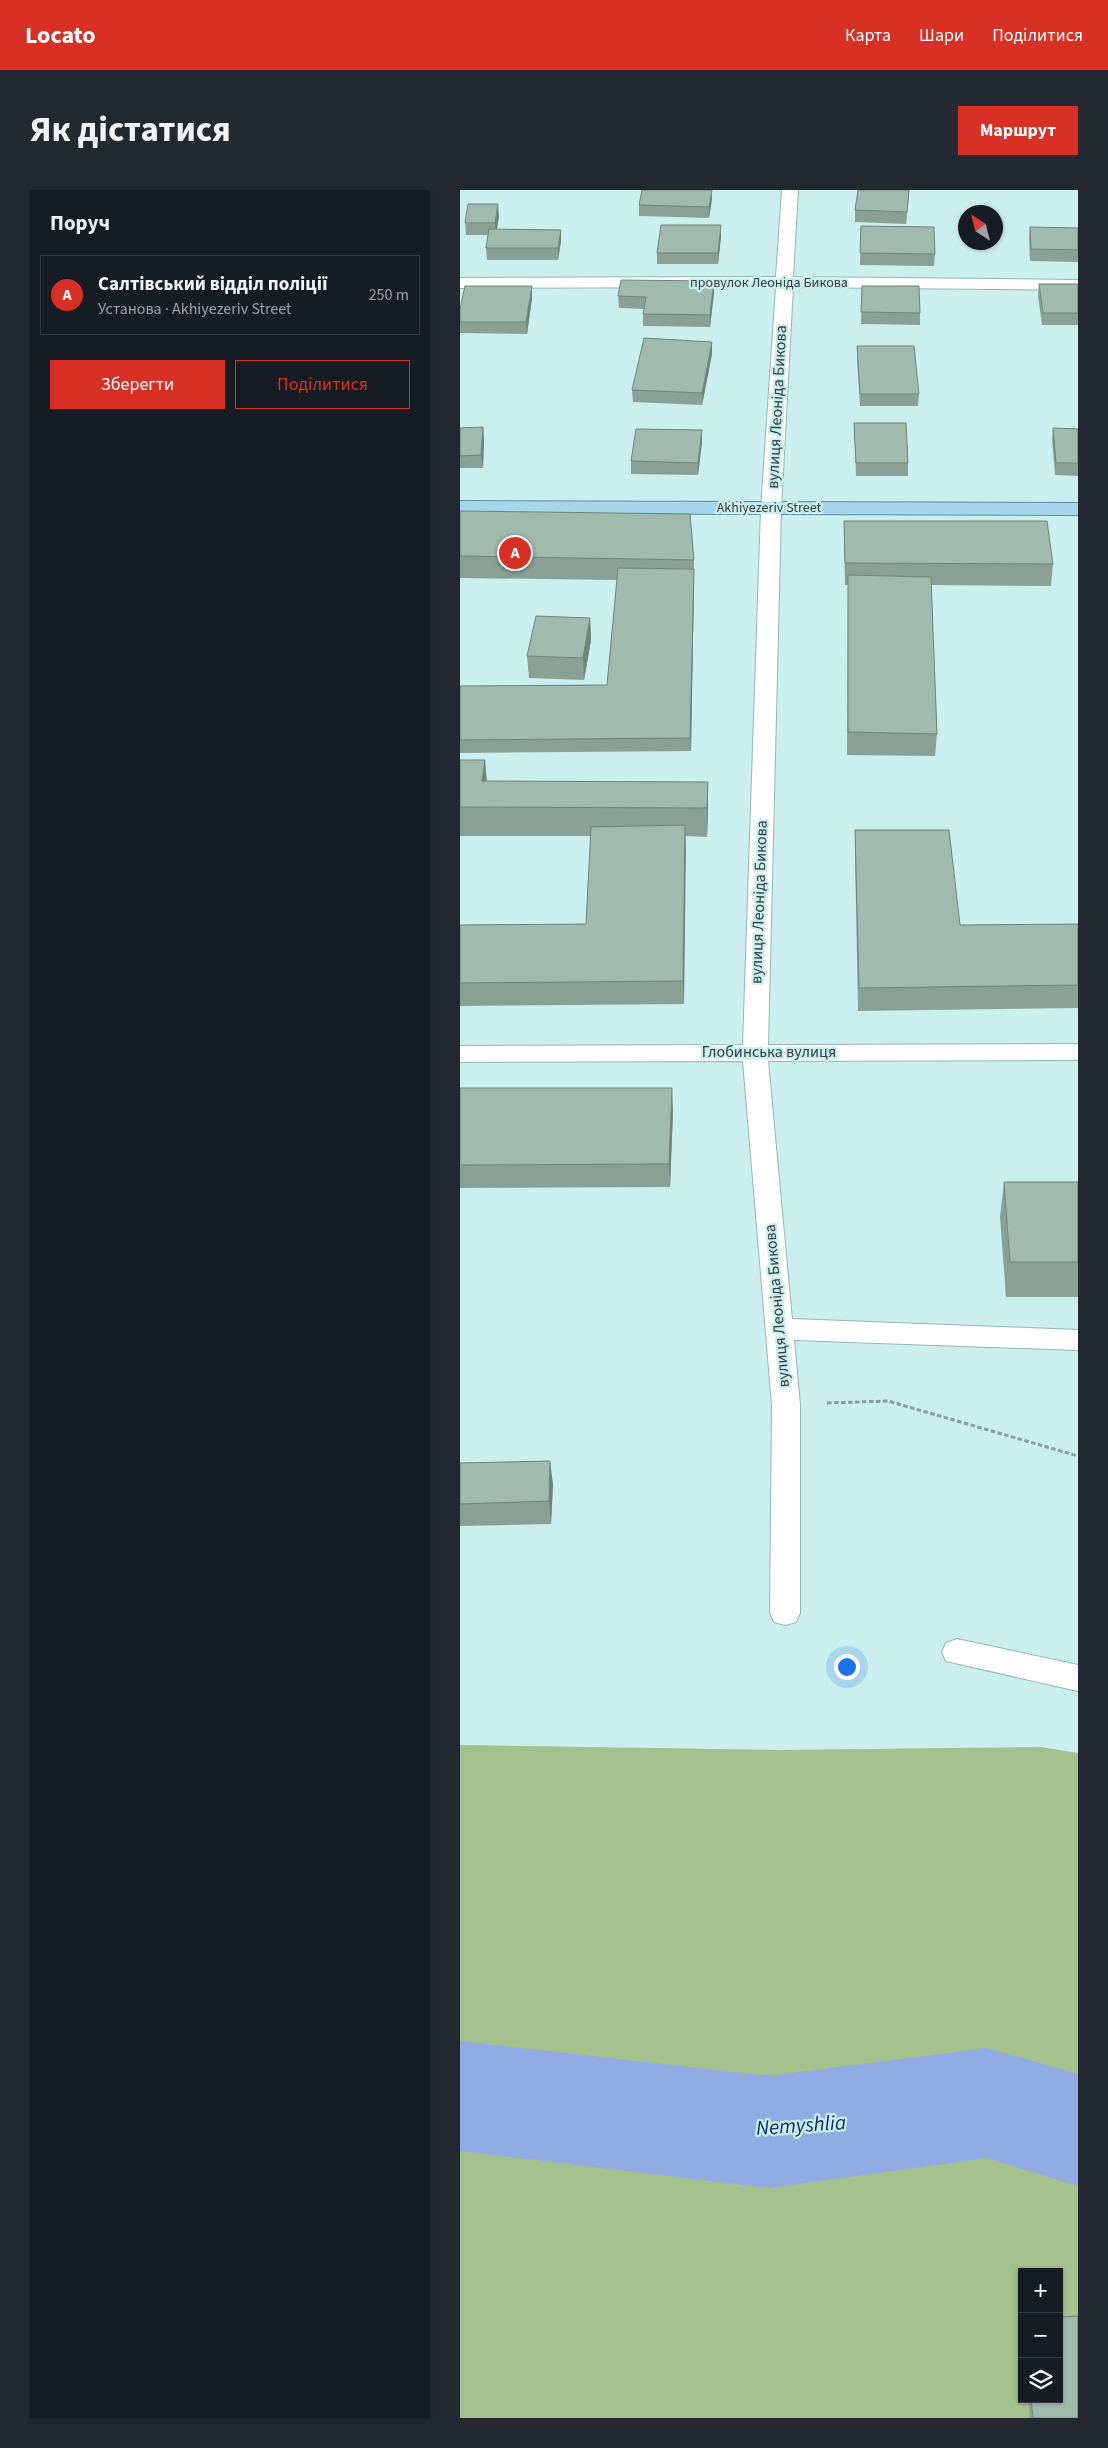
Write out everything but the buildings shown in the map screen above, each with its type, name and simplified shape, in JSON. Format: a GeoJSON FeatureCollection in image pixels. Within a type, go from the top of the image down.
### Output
{"type":"FeatureCollection","features":[{"type":"Feature","properties":{"kind":"main road","name":"Akhiyezeriv Street"},"geometry":{"type":"LineString","coordinates":[[460,507],[1078,509]]}},
{"type":"Feature","properties":{"kind":"street","name":"вулиця Леоніда Бикова"},"geometry":{"type":"LineString","coordinates":[[785,1613],[786,1405],[755,1051],[771,508],[790,190]]}},
{"type":"Feature","properties":{"kind":"street","name":"провулок Леоніда Бикова"},"geometry":{"type":"LineString","coordinates":[[460,284],[784,282],[1078,285]]}},
{"type":"Feature","properties":{"kind":"street","name":"Глобинська вулиця"},"geometry":{"type":"LineString","coordinates":[[460,1054],[755,1051],[1078,1052]]}},
{"type":"Feature","properties":{"kind":"street"},"geometry":{"type":"LineString","coordinates":[[779,1329],[1078,1340]]}},
{"type":"Feature","properties":{"kind":"street"},"geometry":{"type":"LineString","coordinates":[[957,1652],[1078,1678]]}},
{"type":"Feature","properties":{"kind":"path"},"geometry":{"type":"LineString","coordinates":[[786,1405],[888,1401],[1078,1456]]}},
{"type":"Feature","properties":{"kind":"green space"},"geometry":{"type":"Polygon","coordinates":[[[460,1745],[779,1750],[1041,1747],[1078,1753],[1078,2418],[460,2418],[460,1745]]]}},
{"type":"Feature","properties":{"kind":"waterway","name":"Nemyshlia"},"geometry":{"type":"LineString","coordinates":[[460,2096],[769,2132],[987,2103],[1078,2130]]}},
{"type":"Feature","properties":{"kind":"place","name":"Салтівський відділ поліції"},"geometry":{"type":"Point","coordinates":[515,553]}}]}
